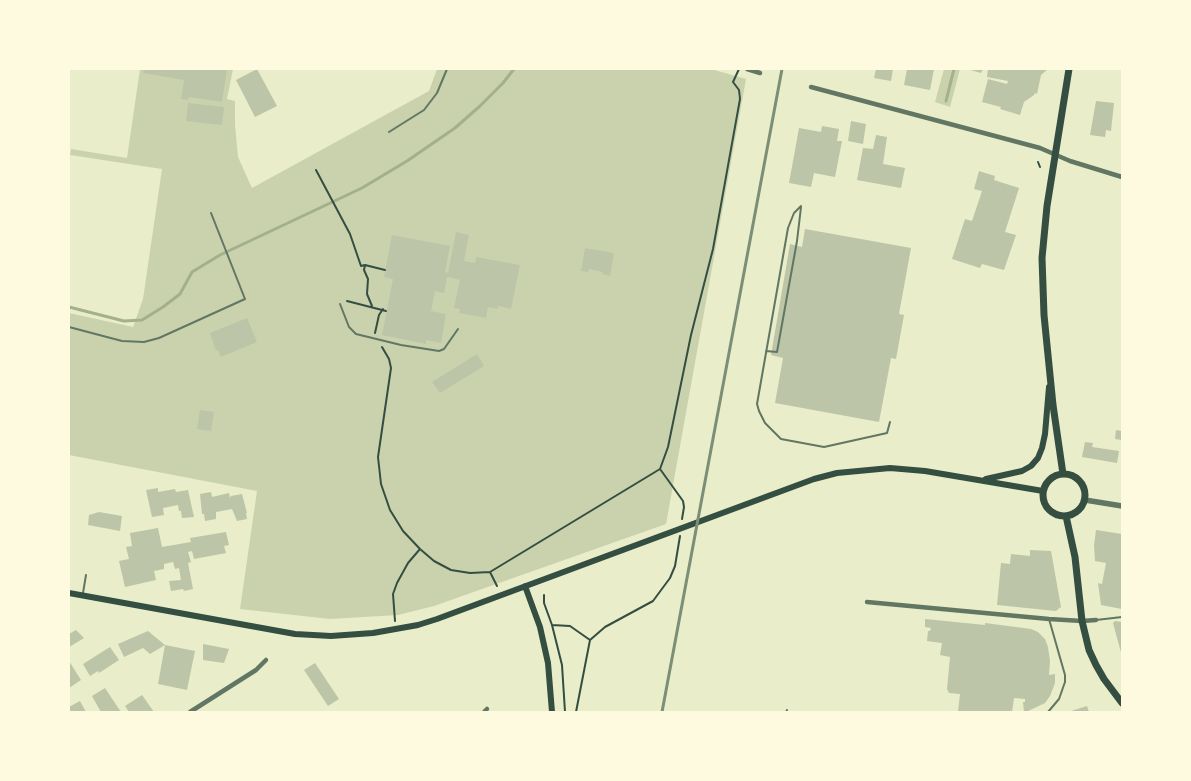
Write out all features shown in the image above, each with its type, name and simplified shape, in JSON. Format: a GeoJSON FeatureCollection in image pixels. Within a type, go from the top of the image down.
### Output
{"type":"FeatureCollection","features":[{"type":"Feature","properties":{"kind":"main road"},"geometry":{"type":"LineString","coordinates":[[1063,474],[1050,379],[1044,314],[1042,258],[1047,206],[1069,69]]}},
{"type":"Feature","properties":{"kind":"main road"},"geometry":{"type":"LineString","coordinates":[[980,480],[1022,471],[1031,466],[1038,458],[1045,434],[1050,379]]}},
{"type":"Feature","properties":{"kind":"main road"},"geometry":{"type":"LineString","coordinates":[[69,593],[295,634],[353,635],[396,630],[437,618],[814,480],[838,473],[890,468],[925,471],[1043,491]]}},
{"type":"Feature","properties":{"kind":"main road"},"geometry":{"type":"LineString","coordinates":[[1072,475],[1079,479],[1083,485],[1085,500],[1074,513],[1066,516],[1055,514],[1049,510],[1045,503],[1043,491],[1048,481],[1054,476],[1072,475]]}},
{"type":"Feature","properties":{"kind":"main road"},"geometry":{"type":"LineString","coordinates":[[1066,516],[1075,557],[1082,622],[1089,650],[1096,665],[1122,703]]}},
{"type":"Feature","properties":{"kind":"main road"},"geometry":{"type":"LineString","coordinates":[[525,586],[540,627],[548,663],[552,712]]}},
{"type":"Feature","properties":{"kind":"street"},"geometry":{"type":"LineString","coordinates":[[747,69],[760,72]]}},
{"type":"Feature","properties":{"kind":"street"},"geometry":{"type":"LineString","coordinates":[[811,87],[1040,148],[1070,161],[1122,177]]}},
{"type":"Feature","properties":{"kind":"street"},"geometry":{"type":"LineString","coordinates":[[1085,500],[1122,506]]}},
{"type":"Feature","properties":{"kind":"street"},"geometry":{"type":"LineString","coordinates":[[867,602],[1082,622],[1096,620]]}},
{"type":"Feature","properties":{"kind":"street"},"geometry":{"type":"LineString","coordinates":[[190,712],[256,670],[266,660]]}},
{"type":"Feature","properties":{"kind":"lane"},"geometry":{"type":"LineString","coordinates":[[389,132],[424,110],[437,93],[447,69]]}},
{"type":"Feature","properties":{"kind":"lane"},"geometry":{"type":"LineString","coordinates":[[766,351],[777,352],[797,241],[801,206],[794,212],[788,228],[766,351],[758,404],[759,411],[765,423],[781,439],[824,447],[888,433],[890,422]]}},
{"type":"Feature","properties":{"kind":"lane"},"geometry":{"type":"LineString","coordinates":[[69,327],[130,342],[144,342],[159,338],[245,299],[212,213]]}},
{"type":"Feature","properties":{"kind":"lane"},"geometry":{"type":"LineString","coordinates":[[340,304],[352,331],[356,334],[380,340],[439,351],[444,349],[458,329]]}},
{"type":"Feature","properties":{"kind":"lane"},"geometry":{"type":"LineString","coordinates":[[82,595],[86,575]]}},
{"type":"Feature","properties":{"kind":"lane"},"geometry":{"type":"LineString","coordinates":[[1096,620],[1122,617]]}},
{"type":"Feature","properties":{"kind":"lane"},"geometry":{"type":"LineString","coordinates":[[1048,712],[1060,700],[1065,682],[1065,675],[1049,619]]}},
{"type":"Feature","properties":{"kind":"path"},"geometry":{"type":"LineString","coordinates":[[380,340],[391,368],[378,457],[381,484],[390,510],[403,531],[434,561],[451,570],[470,573],[490,572],[660,470],[668,447],[690,335],[713,250],[740,99],[739,90],[733,82],[739,69]]}},
{"type":"Feature","properties":{"kind":"path"},"geometry":{"type":"LineString","coordinates":[[1038,162],[1040,167]]}},
{"type":"Feature","properties":{"kind":"path"},"geometry":{"type":"LineString","coordinates":[[316,170],[347,229],[361,266],[365,265],[385,270]]}},
{"type":"Feature","properties":{"kind":"path"},"geometry":{"type":"LineString","coordinates":[[365,265],[364,270],[368,279],[367,294],[372,306]]}},
{"type":"Feature","properties":{"kind":"path"},"geometry":{"type":"LineString","coordinates":[[347,301],[386,311]]}},
{"type":"Feature","properties":{"kind":"path"},"geometry":{"type":"LineString","coordinates":[[374,338],[379,315],[383,309]]}},
{"type":"Feature","properties":{"kind":"path"},"geometry":{"type":"LineString","coordinates":[[660,470],[683,500],[684,507],[681,527]]}},
{"type":"Feature","properties":{"kind":"path"},"geometry":{"type":"LineString","coordinates":[[576,712],[590,640],[605,627],[653,601],[670,578],[675,566],[680,537]]}},
{"type":"Feature","properties":{"kind":"path"},"geometry":{"type":"LineString","coordinates":[[396,630],[393,594],[408,563],[420,549]]}},
{"type":"Feature","properties":{"kind":"path"},"geometry":{"type":"LineString","coordinates":[[490,572],[497,586]]}},
{"type":"Feature","properties":{"kind":"path"},"geometry":{"type":"LineString","coordinates":[[544,595],[544,603],[552,624],[562,664],[565,712]]}},
{"type":"Feature","properties":{"kind":"path"},"geometry":{"type":"LineString","coordinates":[[552,624],[570,626],[590,640]]}},
{"type":"Feature","properties":{"kind":"green space"},"geometry":{"type":"Polygon","coordinates":[[[140,69],[233,69],[227,99],[235,101],[238,157],[252,188],[429,91],[437,69],[711,69],[746,79],[666,524],[434,606],[398,615],[330,619],[240,609],[257,491],[69,455],[69,313],[133,327],[143,299],[162,169],[70,155],[71,149],[127,158],[140,69]]]}},
{"type":"Feature","properties":{"kind":"green space"},"geometry":{"type":"Polygon","coordinates":[[[944,69],[960,69],[950,107],[935,102],[944,69]]]}},
{"type":"Feature","properties":{"kind":"building"},"geometry":{"type":"Polygon","coordinates":[[[144,69],[227,69],[222,102],[189,97],[188,100],[181,99],[184,80],[143,73],[144,69]]]}},
{"type":"Feature","properties":{"kind":"building"},"geometry":{"type":"Polygon","coordinates":[[[257,69],[277,106],[255,117],[236,80],[257,69]]]}},
{"type":"Feature","properties":{"kind":"building"},"geometry":{"type":"Polygon","coordinates":[[[876,69],[893,69],[891,81],[874,78],[876,69]]]}},
{"type":"Feature","properties":{"kind":"building"},"geometry":{"type":"Polygon","coordinates":[[[907,69],[934,69],[930,90],[904,85],[907,69]]]}},
{"type":"Feature","properties":{"kind":"building"},"geometry":{"type":"Polygon","coordinates":[[[967,69],[983,69],[981,73],[967,69]]]}},
{"type":"Feature","properties":{"kind":"building"},"geometry":{"type":"Polygon","coordinates":[[[988,69],[1048,69],[1041,75],[1037,94],[1035,93],[1024,102],[1020,115],[982,102],[988,79],[1007,84],[1008,81],[987,77],[988,69]]]}},
{"type":"Feature","properties":{"kind":"building"},"geometry":{"type":"Polygon","coordinates":[[[1096,101],[1114,103],[1111,131],[1106,130],[1105,137],[1090,135],[1096,101]]]}},
{"type":"Feature","properties":{"kind":"building"},"geometry":{"type":"Polygon","coordinates":[[[188,103],[224,107],[222,125],[186,121],[188,103]]]}},
{"type":"Feature","properties":{"kind":"building"},"geometry":{"type":"Polygon","coordinates":[[[851,121],[866,124],[863,144],[848,141],[851,121]]]}},
{"type":"Feature","properties":{"kind":"building"},"geometry":{"type":"Polygon","coordinates":[[[822,126],[839,129],[837,141],[842,141],[835,177],[814,173],[811,187],[789,183],[799,128],[821,132],[822,126]]]}},
{"type":"Feature","properties":{"kind":"building"},"geometry":{"type":"Polygon","coordinates":[[[876,135],[887,137],[883,164],[905,168],[901,188],[857,180],[863,148],[873,149],[876,135]]]}},
{"type":"Feature","properties":{"kind":"building"},"geometry":{"type":"Polygon","coordinates":[[[979,171],[995,176],[994,180],[1019,188],[1005,232],[1016,235],[1004,270],[982,264],[980,268],[952,259],[965,219],[972,221],[982,191],[974,189],[979,171]]]}},
{"type":"Feature","properties":{"kind":"building"},"geometry":{"type":"Polygon","coordinates":[[[805,229],[911,248],[899,314],[904,315],[896,359],[891,358],[879,422],[775,403],[783,358],[771,355],[790,244],[802,247],[805,229]]]}},
{"type":"Feature","properties":{"kind":"building"},"geometry":{"type":"Polygon","coordinates":[[[456,232],[469,235],[464,261],[475,263],[476,257],[520,265],[511,309],[498,306],[498,309],[488,307],[486,318],[459,313],[460,309],[454,308],[460,280],[447,277],[444,293],[435,291],[431,311],[446,314],[441,343],[426,340],[426,344],[382,335],[393,279],[384,277],[392,235],[450,246],[445,272],[448,273],[456,232]]]}},
{"type":"Feature","properties":{"kind":"building"},"geometry":{"type":"Polygon","coordinates":[[[585,248],[614,253],[610,276],[602,274],[603,272],[589,269],[588,272],[581,271],[585,248]]]}},
{"type":"Feature","properties":{"kind":"building"},"geometry":{"type":"Polygon","coordinates":[[[247,318],[257,342],[221,357],[218,350],[216,351],[210,333],[247,318]]]}},
{"type":"Feature","properties":{"kind":"building"},"geometry":{"type":"Polygon","coordinates":[[[477,354],[484,366],[440,393],[432,382],[477,354]]]}},
{"type":"Feature","properties":{"kind":"building"},"geometry":{"type":"Polygon","coordinates":[[[200,410],[214,412],[211,431],[197,429],[200,410]]]}},
{"type":"Feature","properties":{"kind":"building"},"geometry":{"type":"Polygon","coordinates":[[[1116,430],[1122,431],[1122,440],[1115,439],[1116,430]]]}},
{"type":"Feature","properties":{"kind":"building"},"geometry":{"type":"Polygon","coordinates":[[[1085,442],[1093,443],[1092,447],[1119,451],[1117,463],[1082,457],[1085,442]]]}},
{"type":"Feature","properties":{"kind":"building"},"geometry":{"type":"Polygon","coordinates":[[[158,488],[158,492],[175,489],[176,492],[188,490],[194,517],[182,518],[178,505],[163,508],[164,515],[152,517],[146,490],[158,488]]]}},
{"type":"Feature","properties":{"kind":"building"},"geometry":{"type":"Polygon","coordinates":[[[211,492],[212,497],[229,493],[230,498],[231,496],[242,494],[247,519],[237,521],[232,509],[216,512],[216,519],[205,521],[204,514],[202,514],[200,494],[211,492]]]}},
{"type":"Feature","properties":{"kind":"building"},"geometry":{"type":"Polygon","coordinates":[[[99,512],[122,516],[120,531],[88,525],[89,515],[99,512]]]}},
{"type":"Feature","properties":{"kind":"building"},"geometry":{"type":"Polygon","coordinates":[[[158,528],[162,547],[191,542],[190,538],[226,532],[229,545],[224,546],[226,553],[194,559],[192,551],[188,552],[191,562],[188,563],[193,589],[171,591],[169,581],[181,580],[179,568],[175,569],[173,562],[164,564],[164,569],[154,571],[156,580],[125,587],[119,561],[129,559],[126,547],[132,546],[130,533],[158,528]]]}},
{"type":"Feature","properties":{"kind":"building"},"geometry":{"type":"Polygon","coordinates":[[[1096,530],[1122,534],[1122,609],[1101,605],[1098,583],[1102,584],[1106,563],[1095,561],[1094,545],[1096,530]]]}},
{"type":"Feature","properties":{"kind":"building"},"geometry":{"type":"Polygon","coordinates":[[[1030,550],[1051,551],[1061,607],[1056,611],[997,605],[1001,563],[1010,564],[1011,554],[1030,556],[1030,550]]]}},
{"type":"Feature","properties":{"kind":"building"},"geometry":{"type":"Polygon","coordinates":[[[925,619],[985,625],[985,623],[1031,629],[1038,632],[1045,639],[1048,647],[1049,675],[1055,674],[1055,683],[1050,696],[1045,703],[1026,712],[1024,712],[1023,702],[1025,702],[1025,699],[1014,698],[1012,712],[958,712],[960,694],[949,693],[947,689],[950,657],[940,655],[942,643],[927,641],[928,631],[931,628],[925,627],[925,619]]]}},
{"type":"Feature","properties":{"kind":"building"},"geometry":{"type":"Polygon","coordinates":[[[1115,621],[1122,622],[1122,656],[1113,623],[1115,621]]]}},
{"type":"Feature","properties":{"kind":"building"},"geometry":{"type":"Polygon","coordinates":[[[76,630],[84,638],[69,647],[69,634],[76,630]]]}},
{"type":"Feature","properties":{"kind":"building"},"geometry":{"type":"Polygon","coordinates":[[[148,631],[165,645],[150,654],[143,648],[124,657],[118,644],[148,631]]]}},
{"type":"Feature","properties":{"kind":"building"},"geometry":{"type":"Polygon","coordinates":[[[203,644],[229,649],[224,663],[203,660],[203,644]]]}},
{"type":"Feature","properties":{"kind":"building"},"geometry":{"type":"Polygon","coordinates":[[[165,645],[195,651],[187,690],[158,684],[165,645]]]}},
{"type":"Feature","properties":{"kind":"building"},"geometry":{"type":"Polygon","coordinates":[[[110,647],[119,660],[99,673],[98,671],[90,676],[83,664],[110,647]]]}},
{"type":"Feature","properties":{"kind":"building"},"geometry":{"type":"Polygon","coordinates":[[[69,661],[81,680],[69,688],[69,661]]]}},
{"type":"Feature","properties":{"kind":"building"},"geometry":{"type":"Polygon","coordinates":[[[315,663],[339,699],[328,706],[304,670],[315,663]]]}},
{"type":"Feature","properties":{"kind":"building"},"geometry":{"type":"Polygon","coordinates":[[[105,688],[121,712],[101,712],[92,696],[105,688]]]}},
{"type":"Feature","properties":{"kind":"building"},"geometry":{"type":"Polygon","coordinates":[[[142,695],[154,712],[129,712],[125,706],[142,695]]]}},
{"type":"Feature","properties":{"kind":"building"},"geometry":{"type":"Polygon","coordinates":[[[80,701],[86,712],[69,712],[69,707],[80,701]]]}},
{"type":"Feature","properties":{"kind":"building"},"geometry":{"type":"Polygon","coordinates":[[[1087,706],[1089,712],[1068,712],[1087,706]]]}},
{"type":"Feature","properties":{"kind":"waterway"},"geometry":{"type":"LineString","coordinates":[[69,307],[124,321],[142,320],[180,294],[192,272],[220,255],[362,188],[407,161],[455,128],[480,106],[514,69]]}},
{"type":"Feature","properties":{"kind":"waterway"},"geometry":{"type":"LineString","coordinates":[[946,101],[954,69]]}},
{"type":"Feature","properties":{"kind":"railway"},"geometry":{"type":"LineString","coordinates":[[662,712],[782,69]]}}]}
